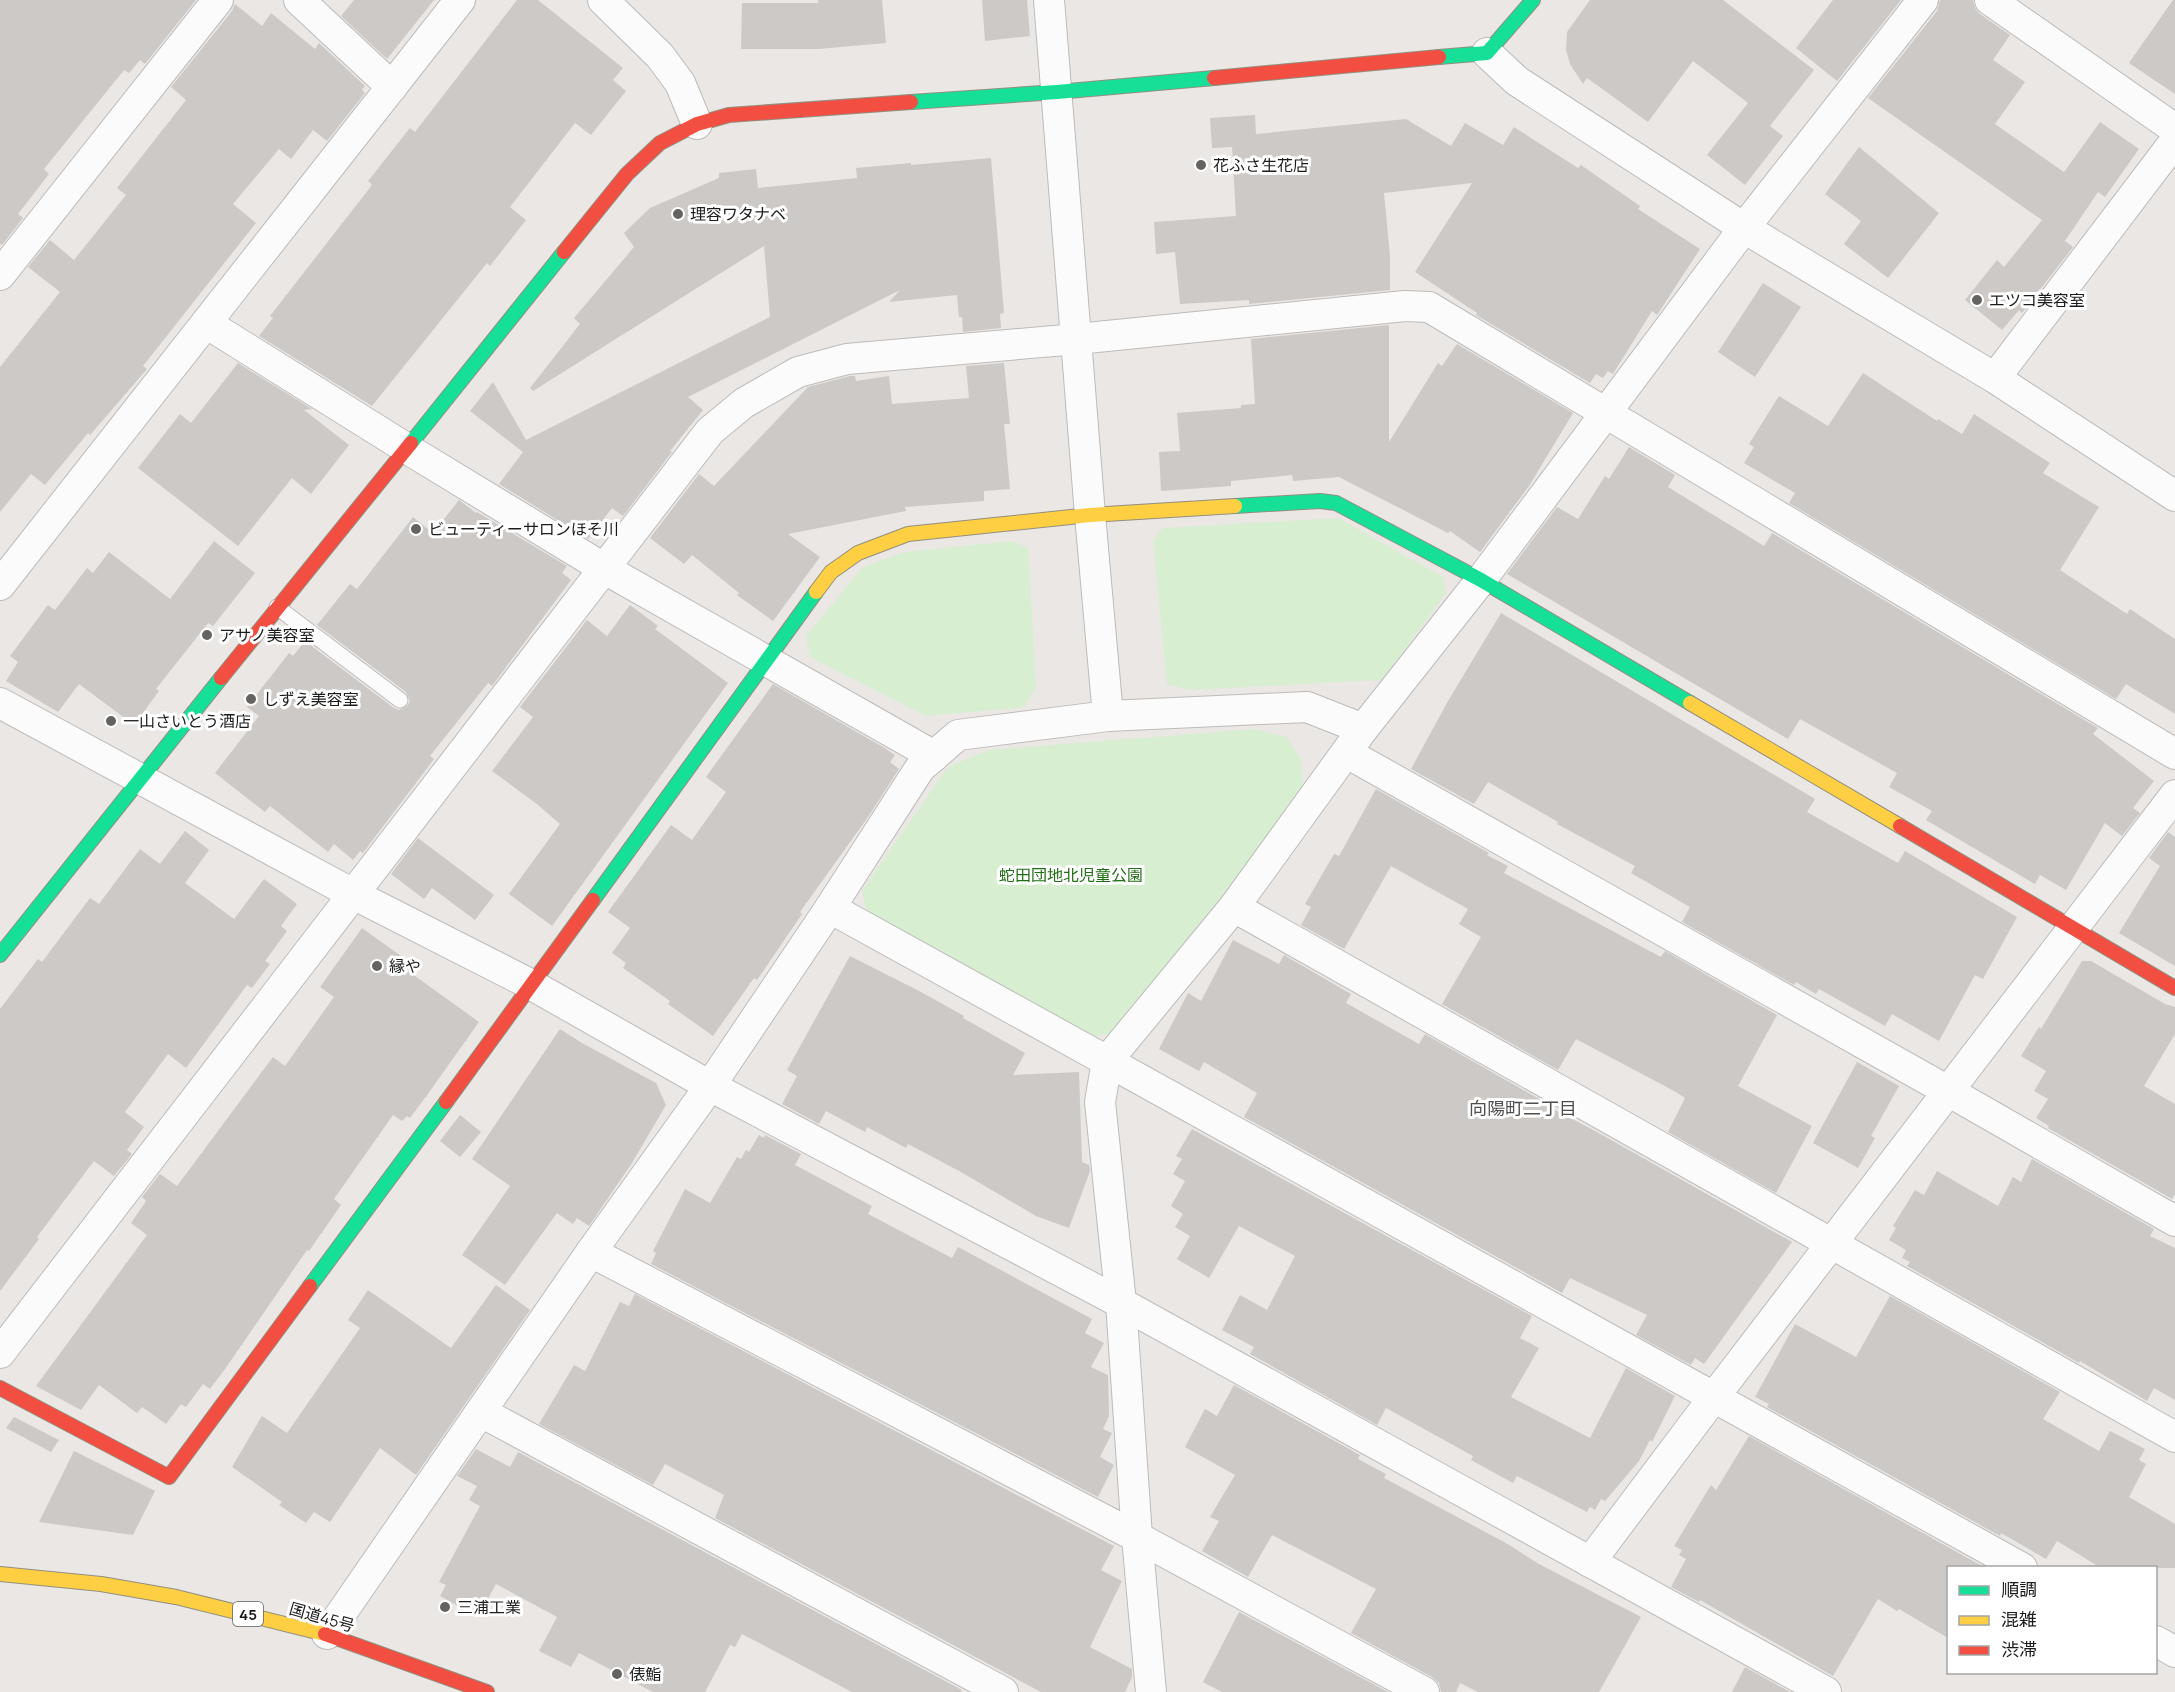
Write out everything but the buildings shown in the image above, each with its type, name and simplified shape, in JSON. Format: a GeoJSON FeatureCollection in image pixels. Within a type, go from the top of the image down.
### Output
{"type":"FeatureCollection","features":[{"type":"Feature","properties":{"kind":"main road"},"geometry":{"type":"LineString","coordinates":[[0,955],[627,174],[660,144],[697,124],[729,115],[1057,92],[1488,53],[1533,0]]}},
{"type":"Feature","properties":{"kind":"main road"},"geometry":{"type":"LineString","coordinates":[[0,1388],[169,1477],[532,985],[831,572],[858,553],[908,534],[1090,515],[1320,501],[1336,503],[1481,580],[2175,988]]}},
{"type":"Feature","properties":{"kind":"main road","name":"国道45号"},"geometry":{"type":"LineString","coordinates":[[0,1574],[101,1584],[176,1597],[327,1634],[486,1692]]}},
{"type":"Feature","properties":{"kind":"street"},"geometry":{"type":"LineString","coordinates":[[0,275],[218,0]]}},
{"type":"Feature","properties":{"kind":"street"},"geometry":{"type":"LineString","coordinates":[[299,0],[392,87]]}},
{"type":"Feature","properties":{"kind":"street"},"geometry":{"type":"LineString","coordinates":[[0,585],[460,0]]}},
{"type":"Feature","properties":{"kind":"street"},"geometry":{"type":"LineString","coordinates":[[603,0],[660,56],[680,83],[697,124]]}},
{"type":"Feature","properties":{"kind":"street"},"geometry":{"type":"LineString","coordinates":[[1049,0],[1108,716]]}},
{"type":"Feature","properties":{"kind":"street"},"geometry":{"type":"LineString","coordinates":[[1151,1692],[1137,1537],[1121,1303],[1100,1102],[1107,1061],[1234,907],[1355,741],[1481,580],[1744,228],[1923,0]]}},
{"type":"Feature","properties":{"kind":"street"},"geometry":{"type":"LineString","coordinates":[[1990,0],[2175,129]]}},
{"type":"Feature","properties":{"kind":"street"},"geometry":{"type":"LineString","coordinates":[[1488,53],[1517,81],[1744,228],[1995,378],[2175,496]]}},
{"type":"Feature","properties":{"kind":"street"},"geometry":{"type":"LineString","coordinates":[[1995,378],[2175,141]]}},
{"type":"Feature","properties":{"kind":"street"},"geometry":{"type":"LineString","coordinates":[[0,1353],[710,431],[744,403],[798,372],[847,359],[1077,339],[1405,306],[1429,306],[2175,754]]}},
{"type":"Feature","properties":{"kind":"street"},"geometry":{"type":"LineString","coordinates":[[206,323],[604,569],[934,756]]}},
{"type":"Feature","properties":{"kind":"street"},"geometry":{"type":"LineString","coordinates":[[0,703],[353,894],[532,985],[710,1086],[1121,1303],[1826,1692]]}},
{"type":"Feature","properties":{"kind":"street"},"geometry":{"type":"LineString","coordinates":[[327,1634],[591,1252],[710,1086],[830,908],[920,768],[958,735],[1108,716],[1307,707],[1355,741],[1948,1091],[2175,1221]]}},
{"type":"Feature","properties":{"kind":"street"},"geometry":{"type":"LineString","coordinates":[[1590,1562],[2175,795]]}},
{"type":"Feature","properties":{"kind":"street"},"geometry":{"type":"LineString","coordinates":[[1234,907],[2175,1437]]}},
{"type":"Feature","properties":{"kind":"street"},"geometry":{"type":"LineString","coordinates":[[830,908],[2018,1566]]}},
{"type":"Feature","properties":{"kind":"street"},"geometry":{"type":"LineString","coordinates":[[591,1252],[1137,1537],[1424,1692]]}},
{"type":"Feature","properties":{"kind":"street"},"geometry":{"type":"LineString","coordinates":[[481,1412],[1003,1692]]}},
{"type":"Feature","properties":{"kind":"street"},"geometry":{"type":"LineString","coordinates":[[2157,1642],[2175,1652]]}},
{"type":"Feature","properties":{"kind":"lane"},"geometry":{"type":"LineString","coordinates":[[278,607],[400,700]]}},
{"type":"Feature","properties":{"kind":"green space"},"geometry":{"type":"Polygon","coordinates":[[[1338,518],[1443,577],[1446,593],[1382,680],[1190,690],[1167,684],[1153,540],[1163,528],[1338,518]]]}},
{"type":"Feature","properties":{"kind":"green space"},"geometry":{"type":"Polygon","coordinates":[[[1012,541],[1028,548],[1036,686],[1025,707],[926,716],[810,657],[806,636],[863,567],[904,552],[1012,541]]]}},
{"type":"Feature","properties":{"kind":"green space","name":"蛇田団地北児童公園"},"geometry":{"type":"Polygon","coordinates":[[[1255,729],[1287,737],[1301,760],[1303,791],[1115,1033],[1092,1037],[867,914],[862,891],[948,767],[989,750],[1255,729]]]}},
{"type":"Feature","properties":{"kind":"traffic: fast"},"geometry":{"type":"LineString","coordinates":[[1439,57],[1487,53],[1533,0]]}},
{"type":"Feature","properties":{"kind":"traffic: fast"},"geometry":{"type":"LineString","coordinates":[[911,102],[1214,78]]}},
{"type":"Feature","properties":{"kind":"traffic: fast"},"geometry":{"type":"LineString","coordinates":[[411,443],[564,252]]}},
{"type":"Feature","properties":{"kind":"traffic: fast"},"geometry":{"type":"LineString","coordinates":[[1235,506],[1320,501],[1336,503],[1481,580],[1690,703]]}},
{"type":"Feature","properties":{"kind":"traffic: fast"},"geometry":{"type":"LineString","coordinates":[[593,900],[816,592]]}},
{"type":"Feature","properties":{"kind":"traffic: fast"},"geometry":{"type":"LineString","coordinates":[[0,955],[221,678]]}},
{"type":"Feature","properties":{"kind":"traffic: fast"},"geometry":{"type":"LineString","coordinates":[[310,1286],[446,1102]]}},
{"type":"Feature","properties":{"kind":"traffic: slow"},"geometry":{"type":"LineString","coordinates":[[816,592],[831,572],[858,553],[908,534],[1090,515],[1235,506]]}},
{"type":"Feature","properties":{"kind":"traffic: slow"},"geometry":{"type":"LineString","coordinates":[[1690,703],[1900,826]]}},
{"type":"Feature","properties":{"kind":"traffic: slow"},"geometry":{"type":"LineString","coordinates":[[0,1574],[101,1584],[176,1597],[325,1634]]}},
{"type":"Feature","properties":{"kind":"traffic: jam"},"geometry":{"type":"LineString","coordinates":[[1214,78],[1439,57]]}},
{"type":"Feature","properties":{"kind":"traffic: jam"},"geometry":{"type":"LineString","coordinates":[[564,252],[627,174],[660,143],[697,124],[729,115],[911,102]]}},
{"type":"Feature","properties":{"kind":"traffic: jam"},"geometry":{"type":"LineString","coordinates":[[221,678],[411,443]]}},
{"type":"Feature","properties":{"kind":"traffic: jam"},"geometry":{"type":"LineString","coordinates":[[1900,826],[2175,988]]}},
{"type":"Feature","properties":{"kind":"traffic: jam"},"geometry":{"type":"LineString","coordinates":[[446,1102],[593,900]]}},
{"type":"Feature","properties":{"kind":"traffic: jam"},"geometry":{"type":"LineString","coordinates":[[0,1388],[169,1477],[310,1286]]}},
{"type":"Feature","properties":{"kind":"traffic: jam"},"geometry":{"type":"LineString","coordinates":[[325,1634],[487,1692]]}},
{"type":"Feature","properties":{"kind":"place","name":"花ふさ生花店"},"geometry":{"type":"Point","coordinates":[1201,165]}},
{"type":"Feature","properties":{"kind":"place","name":"理容ワタナベ"},"geometry":{"type":"Point","coordinates":[678,214]}},
{"type":"Feature","properties":{"kind":"place","name":"エツコ美容室"},"geometry":{"type":"Point","coordinates":[1977,300]}},
{"type":"Feature","properties":{"kind":"place","name":"ビューティーサロンほそ川"},"geometry":{"type":"Point","coordinates":[416,529]}},
{"type":"Feature","properties":{"kind":"place","name":"アサノ美容室"},"geometry":{"type":"Point","coordinates":[207,635]}},
{"type":"Feature","properties":{"kind":"place","name":"しずえ美容室"},"geometry":{"type":"Point","coordinates":[251,699]}},
{"type":"Feature","properties":{"kind":"place","name":"一山さいとう酒店"},"geometry":{"type":"Point","coordinates":[111,721]}},
{"type":"Feature","properties":{"kind":"place","name":"縁や"},"geometry":{"type":"Point","coordinates":[377,966]}},
{"type":"Feature","properties":{"kind":"place","name":"三浦工業"},"geometry":{"type":"Point","coordinates":[445,1607]}},
{"type":"Feature","properties":{"kind":"place","name":"俵鮨"},"geometry":{"type":"Point","coordinates":[617,1674]}},
{"type":"Feature","properties":{"kind":"district","name":"向陽町二丁目"},"geometry":{"type":"Point","coordinates":[1523,1108]}}]}
